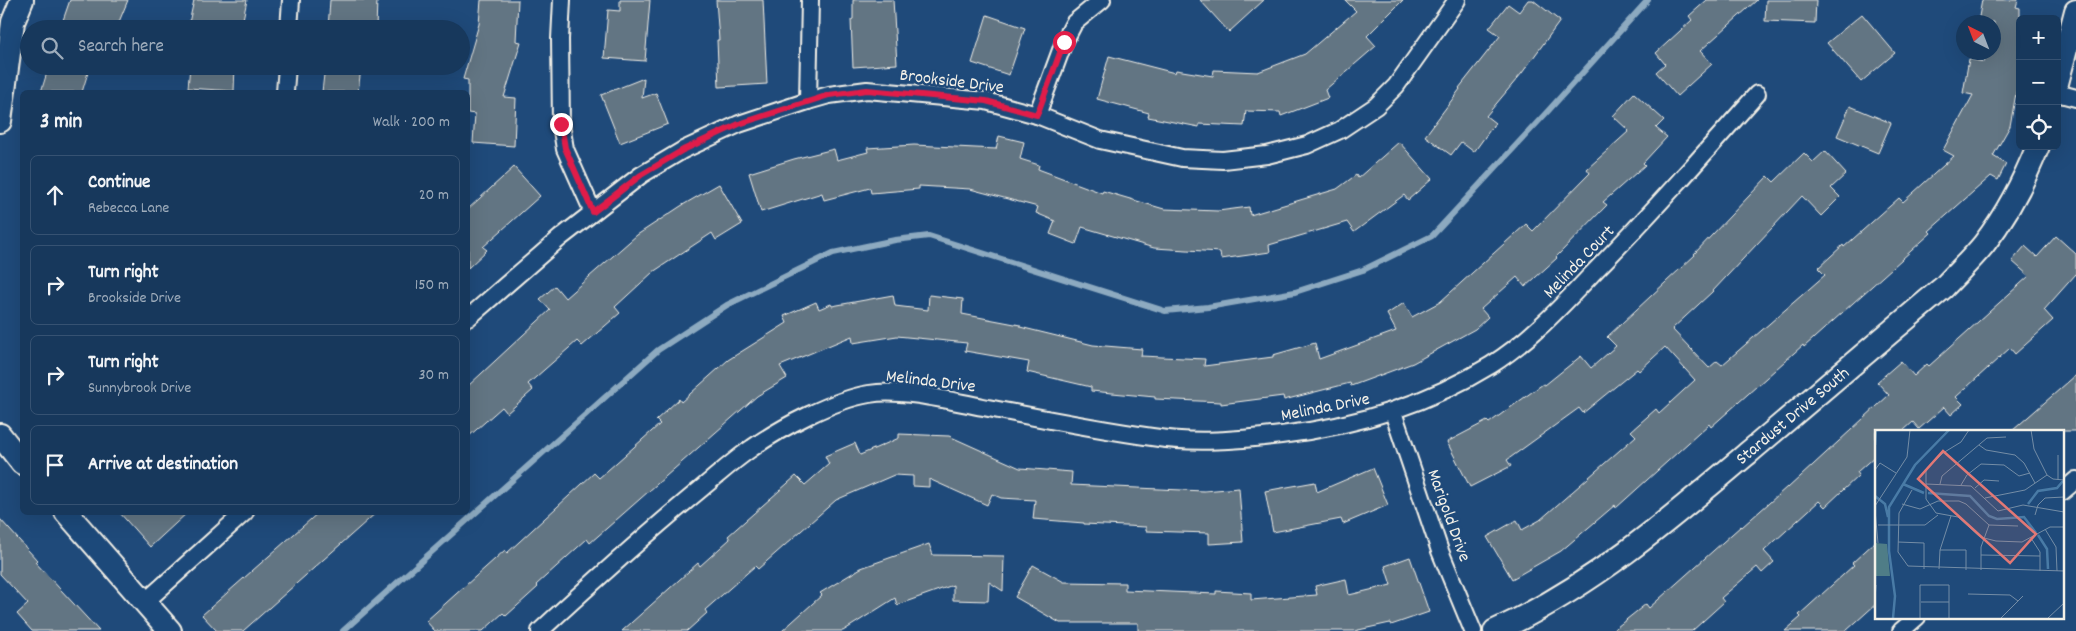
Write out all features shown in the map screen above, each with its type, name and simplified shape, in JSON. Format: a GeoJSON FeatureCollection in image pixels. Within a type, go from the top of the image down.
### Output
{"type":"FeatureCollection","features":[{"type":"Feature","properties":{"kind":"street"},"geometry":{"type":"LineString","coordinates":[[0,121],[13,22],[22,0]]}},
{"type":"Feature","properties":{"kind":"street"},"geometry":{"type":"LineString","coordinates":[[290,20],[291,0]]}},
{"type":"Feature","properties":{"kind":"street"},"geometry":{"type":"LineString","coordinates":[[562,0],[560,39],[561,124],[565,148],[593,212]]}},
{"type":"Feature","properties":{"kind":"street"},"geometry":{"type":"LineString","coordinates":[[808,101],[810,0]]}},
{"type":"Feature","properties":{"kind":"street"},"geometry":{"type":"LineString","coordinates":[[1037,115],[1064,42],[1074,22],[1102,0]]}},
{"type":"Feature","properties":{"kind":"street","name":"Brookside Drive"},"geometry":{"type":"LineString","coordinates":[[470,316],[560,238],[641,175],[683,150],[739,124],[808,101],[829,95],[867,90],[986,101],[1037,115],[1100,140],[1182,158],[1222,160],[1267,155],[1307,145],[1340,130],[1376,106],[1396,86],[1457,0]]}},
{"type":"Feature","properties":{"kind":"street"},"geometry":{"type":"LineString","coordinates":[[2061,68],[2076,11]]}},
{"type":"Feature","properties":{"kind":"street"},"geometry":{"type":"LineString","coordinates":[[285,90],[286,75]]}},
{"type":"Feature","properties":{"kind":"street","name":"Melinda Court"},"geometry":{"type":"LineString","coordinates":[[1393,412],[1460,383],[1494,363],[1545,323],[1641,224],[1757,94]]}},
{"type":"Feature","properties":{"kind":"street"},"geometry":{"type":"LineString","coordinates":[[2061,94],[2076,98]]}},
{"type":"Feature","properties":{"kind":"street","name":"Stardust Drive South"},"geometry":{"type":"LineString","coordinates":[[1495,631],[1534,613],[1590,578],[1662,526],[1944,287],[1983,246],[2006,212],[2025,178],[2036,150]]}},
{"type":"Feature","properties":{"kind":"street","name":"Melinda Drive"},"geometry":{"type":"LineString","coordinates":[[540,631],[645,534],[752,447],[806,417],[840,402],[870,394],[895,393],[957,402],[1160,439],[1203,442],[1249,439],[1321,430],[1393,412]]}},
{"type":"Feature","properties":{"kind":"street","name":"Marigold Drive"},"geometry":{"type":"LineString","coordinates":[[1393,412],[1440,551],[1472,631]]}},
{"type":"Feature","properties":{"kind":"street"},"geometry":{"type":"LineString","coordinates":[[0,434],[20,460]]}},
{"type":"Feature","properties":{"kind":"street"},"geometry":{"type":"LineString","coordinates":[[2064,490],[2076,480]]}},
{"type":"Feature","properties":{"kind":"street"},"geometry":{"type":"LineString","coordinates":[[69,515],[170,631]]}},
{"type":"Feature","properties":{"kind":"street"},"geometry":{"type":"LineString","coordinates":[[145,602],[242,515]]}},
{"type":"Feature","properties":{"kind":"street"},"geometry":{"type":"LineString","coordinates":[[1901,631],[1916,618]]}},
{"type":"Feature","properties":{"kind":"building"},"geometry":{"type":"Polygon","coordinates":[[[70,0],[128,0],[120,20],[63,20],[70,0]]]}},
{"type":"Feature","properties":{"kind":"building"},"geometry":{"type":"Polygon","coordinates":[[[194,0],[247,0],[243,20],[190,20],[194,0]]]}},
{"type":"Feature","properties":{"kind":"building"},"geometry":{"type":"Polygon","coordinates":[[[330,0],[377,0],[376,20],[329,20],[330,0]]]}},
{"type":"Feature","properties":{"kind":"building"},"geometry":{"type":"Polygon","coordinates":[[[481,0],[518,0],[516,41],[521,42],[504,97],[516,98],[514,146],[473,143],[475,114],[470,113],[468,80],[463,79],[464,75],[470,75],[470,55],[479,24],[481,0]]]}},
{"type":"Feature","properties":{"kind":"building"},"geometry":{"type":"Polygon","coordinates":[[[620,0],[650,0],[645,61],[604,58],[608,10],[620,11],[620,0]]]}},
{"type":"Feature","properties":{"kind":"building"},"geometry":{"type":"Polygon","coordinates":[[[716,0],[763,0],[767,84],[719,87],[717,40],[719,40],[716,0]]]}},
{"type":"Feature","properties":{"kind":"building"},"geometry":{"type":"Polygon","coordinates":[[[853,0],[893,0],[897,64],[853,67],[851,20],[853,19],[853,0]]]}},
{"type":"Feature","properties":{"kind":"building"},"geometry":{"type":"Polygon","coordinates":[[[1200,0],[1264,0],[1229,32],[1200,0]]]}},
{"type":"Feature","properties":{"kind":"building"},"geometry":{"type":"Polygon","coordinates":[[[1345,0],[1403,0],[1367,36],[1376,46],[1325,90],[1328,98],[1281,116],[1280,112],[1246,111],[1244,126],[1199,124],[1199,127],[1148,117],[1149,113],[1097,99],[1109,56],[1175,73],[1176,70],[1213,76],[1214,70],[1258,72],[1305,54],[1356,11],[1345,0]]]}},
{"type":"Feature","properties":{"kind":"building"},"geometry":{"type":"Polygon","coordinates":[[[1528,0],[1533,0],[1560,21],[1522,73],[1486,116],[1495,123],[1474,152],[1461,142],[1451,155],[1425,136],[1459,88],[1500,36],[1489,28],[1508,4],[1519,12],[1528,0]]]}},
{"type":"Feature","properties":{"kind":"building"},"geometry":{"type":"Polygon","coordinates":[[[1707,0],[1757,0],[1700,51],[1712,64],[1677,96],[1656,72],[1665,64],[1656,53],[1692,20],[1689,16],[1707,0]]]}},
{"type":"Feature","properties":{"kind":"building"},"geometry":{"type":"Polygon","coordinates":[[[1766,0],[1816,0],[1815,23],[1765,21],[1766,0]]]}},
{"type":"Feature","properties":{"kind":"building"},"geometry":{"type":"Polygon","coordinates":[[[1982,0],[2018,0],[2016,7],[2020,8],[2020,15],[2016,15],[2016,93],[2010,126],[1993,156],[2006,164],[1998,180],[1991,176],[1929,231],[1931,233],[1804,347],[1803,345],[1711,427],[1709,424],[1616,508],[1615,505],[1561,551],[1512,579],[1487,537],[1517,520],[1522,530],[1540,520],[1636,436],[1631,431],[1656,409],[1659,413],[1695,380],[1665,347],[1639,371],[1637,369],[1583,413],[1579,408],[1507,460],[1511,466],[1470,487],[1447,442],[1487,421],[1489,423],[1543,384],[1545,385],[1581,356],[1591,368],[1616,346],[1607,337],[1695,255],[1768,176],[1774,182],[1804,153],[1813,162],[1825,151],[1846,174],[1831,188],[1840,197],[1821,216],[1802,196],[1712,292],[1672,329],[1709,368],[1717,361],[1722,365],[1825,275],[1818,268],[1843,245],[1844,247],[1899,198],[1903,202],[1954,156],[1943,150],[1973,95],[1963,93],[1969,60],[1984,62],[1984,60],[2001,60],[2001,15],[1979,15],[1982,0]]]}},
{"type":"Feature","properties":{"kind":"building"},"geometry":{"type":"Polygon","coordinates":[[[1862,14],[1895,53],[1861,82],[1827,43],[1862,14]]]}},
{"type":"Feature","properties":{"kind":"building"},"geometry":{"type":"Polygon","coordinates":[[[987,15],[1025,28],[1009,75],[972,63],[987,15]]]}},
{"type":"Feature","properties":{"kind":"building"},"geometry":{"type":"Polygon","coordinates":[[[46,75],[87,75],[83,90],[42,90],[46,75]]]}},
{"type":"Feature","properties":{"kind":"building"},"geometry":{"type":"Polygon","coordinates":[[[189,75],[235,75],[234,90],[188,88],[189,75]]]}},
{"type":"Feature","properties":{"kind":"building"},"geometry":{"type":"Polygon","coordinates":[[[324,75],[360,75],[358,90],[322,90],[324,75]]]}},
{"type":"Feature","properties":{"kind":"building"},"geometry":{"type":"Polygon","coordinates":[[[644,78],[642,98],[656,93],[668,124],[620,143],[601,95],[644,78]]]}},
{"type":"Feature","properties":{"kind":"building"},"geometry":{"type":"Polygon","coordinates":[[[1634,93],[1664,120],[1656,128],[1667,137],[1643,163],[1645,165],[1603,202],[1607,205],[1557,258],[1525,287],[1517,277],[1481,309],[1488,317],[1475,329],[1413,363],[1351,386],[1350,383],[1284,400],[1283,396],[1221,404],[1221,402],[1155,399],[1155,397],[1091,391],[1091,387],[1027,372],[1029,362],[965,351],[967,343],[897,336],[853,343],[852,336],[780,366],[787,378],[757,396],[590,543],[587,539],[536,585],[538,587],[506,616],[503,613],[483,631],[435,631],[426,621],[505,550],[507,553],[594,473],[599,478],[660,424],[656,420],[679,399],[681,402],[728,360],[787,323],[784,316],[816,302],[819,309],[831,304],[832,306],[893,295],[895,306],[928,310],[929,295],[963,299],[962,314],[1020,325],[1020,327],[1093,345],[1142,349],[1141,356],[1205,359],[1204,366],[1273,357],[1273,355],[1315,343],[1319,359],[1396,331],[1387,314],[1404,303],[1412,317],[1440,302],[1526,224],[1533,231],[1590,173],[1587,169],[1629,131],[1613,116],[1634,93]]]}},
{"type":"Feature","properties":{"kind":"building"},"geometry":{"type":"Polygon","coordinates":[[[1850,106],[1891,123],[1878,153],[1837,136],[1850,106]]]}},
{"type":"Feature","properties":{"kind":"building"},"geometry":{"type":"Polygon","coordinates":[[[999,136],[1024,142],[1020,159],[1039,165],[1038,169],[1102,193],[1103,191],[1164,209],[1218,211],[1249,207],[1250,215],[1337,189],[1356,175],[1358,178],[1399,142],[1432,179],[1408,200],[1404,195],[1354,232],[1347,222],[1269,245],[1270,252],[1221,259],[1220,252],[1154,248],[1082,227],[1076,244],[1050,234],[1055,221],[1036,213],[1038,207],[970,189],[919,186],[919,189],[871,193],[870,188],[824,200],[822,193],[761,212],[749,173],[834,149],[837,160],[868,152],[867,148],[914,145],[996,149],[999,136]]]}},
{"type":"Feature","properties":{"kind":"building"},"geometry":{"type":"Polygon","coordinates":[[[514,167],[540,196],[483,247],[487,250],[470,266],[470,207],[514,167]]]}},
{"type":"Feature","properties":{"kind":"building"},"geometry":{"type":"Polygon","coordinates":[[[719,184],[742,224],[716,240],[712,233],[653,272],[615,307],[620,313],[582,346],[577,341],[528,384],[533,390],[507,413],[502,407],[470,435],[470,384],[550,310],[540,299],[555,286],[565,298],[637,235],[719,184]]]}},
{"type":"Feature","properties":{"kind":"building"},"geometry":{"type":"Polygon","coordinates":[[[2056,236],[2076,254],[2076,274],[2044,310],[2053,320],[2015,354],[2010,348],[1956,397],[1963,404],[1951,415],[1944,407],[1919,429],[1913,422],[1904,430],[1875,430],[1875,456],[1857,472],[1859,475],[1825,507],[1819,501],[1764,551],[1774,562],[1762,573],[1757,567],[1721,598],[1724,602],[1692,631],[1612,631],[1646,604],[1649,608],[1741,526],[1788,488],[1889,395],[1877,382],[1901,361],[1914,376],[1927,364],[1929,366],[2029,276],[2012,261],[2025,246],[2037,257],[2056,236]]]}},
{"type":"Feature","properties":{"kind":"building"},"geometry":{"type":"Polygon","coordinates":[[[2076,375],[2076,431],[2013,430],[2076,375]]]}},
{"type":"Feature","properties":{"kind":"building"},"geometry":{"type":"Polygon","coordinates":[[[899,434],[949,436],[1020,468],[1072,472],[1071,485],[1204,491],[1239,488],[1243,542],[1209,544],[1209,533],[1146,531],[1146,527],[1033,519],[1035,500],[1001,498],[992,494],[987,505],[929,479],[929,487],[913,486],[913,476],[894,475],[836,500],[758,569],[755,566],[705,610],[707,613],[687,631],[622,631],[698,563],[700,566],[730,539],[728,536],[796,476],[805,485],[829,464],[825,456],[855,443],[860,455],[899,438],[899,434]]]}},
{"type":"Feature","properties":{"kind":"building"},"geometry":{"type":"Polygon","coordinates":[[[1373,468],[1388,505],[1343,524],[1341,519],[1273,532],[1265,491],[1315,482],[1317,492],[1373,468]]]}},
{"type":"Feature","properties":{"kind":"building"},"geometry":{"type":"Polygon","coordinates":[[[122,515],[185,515],[150,547],[122,515]]]}},
{"type":"Feature","properties":{"kind":"building"},"geometry":{"type":"Polygon","coordinates":[[[316,515],[374,515],[243,631],[217,631],[202,615],[316,515]]]}},
{"type":"Feature","properties":{"kind":"building"},"geometry":{"type":"Polygon","coordinates":[[[0,519],[37,560],[35,562],[99,631],[32,631],[17,614],[28,604],[0,574],[0,519]]]}},
{"type":"Feature","properties":{"kind":"building"},"geometry":{"type":"Polygon","coordinates":[[[1875,542],[1875,605],[1846,631],[1785,631],[1801,617],[1799,615],[1854,565],[1852,563],[1875,542]]]}},
{"type":"Feature","properties":{"kind":"building"},"geometry":{"type":"Polygon","coordinates":[[[929,544],[933,555],[1004,556],[1003,591],[989,582],[988,601],[953,600],[953,585],[897,605],[895,598],[843,631],[782,631],[822,595],[820,593],[861,568],[929,544]]]}},
{"type":"Feature","properties":{"kind":"building"},"geometry":{"type":"Polygon","coordinates":[[[1410,557],[1429,612],[1391,625],[1390,623],[1354,631],[1138,631],[1138,623],[1060,623],[1015,597],[1033,565],[1064,582],[1125,583],[1125,590],[1216,594],[1216,591],[1251,593],[1251,600],[1317,595],[1315,586],[1346,579],[1349,595],[1391,585],[1385,566],[1410,557]]]}},
{"type":"Feature","properties":{"kind":"waterway"},"geometry":{"type":"LineString","coordinates":[[343,631],[658,350],[727,305],[833,253],[895,240],[929,236],[1165,311],[1208,307],[1295,292],[1363,270],[1432,236],[1648,0]]}},
{"type":"Feature","properties":{"kind":"route"},"geometry":{"type":"LineString","coordinates":[[561,124],[565,148],[593,212],[641,175],[683,150],[739,124],[829,95],[867,90],[986,101],[1037,115],[1064,42]]}}]}
